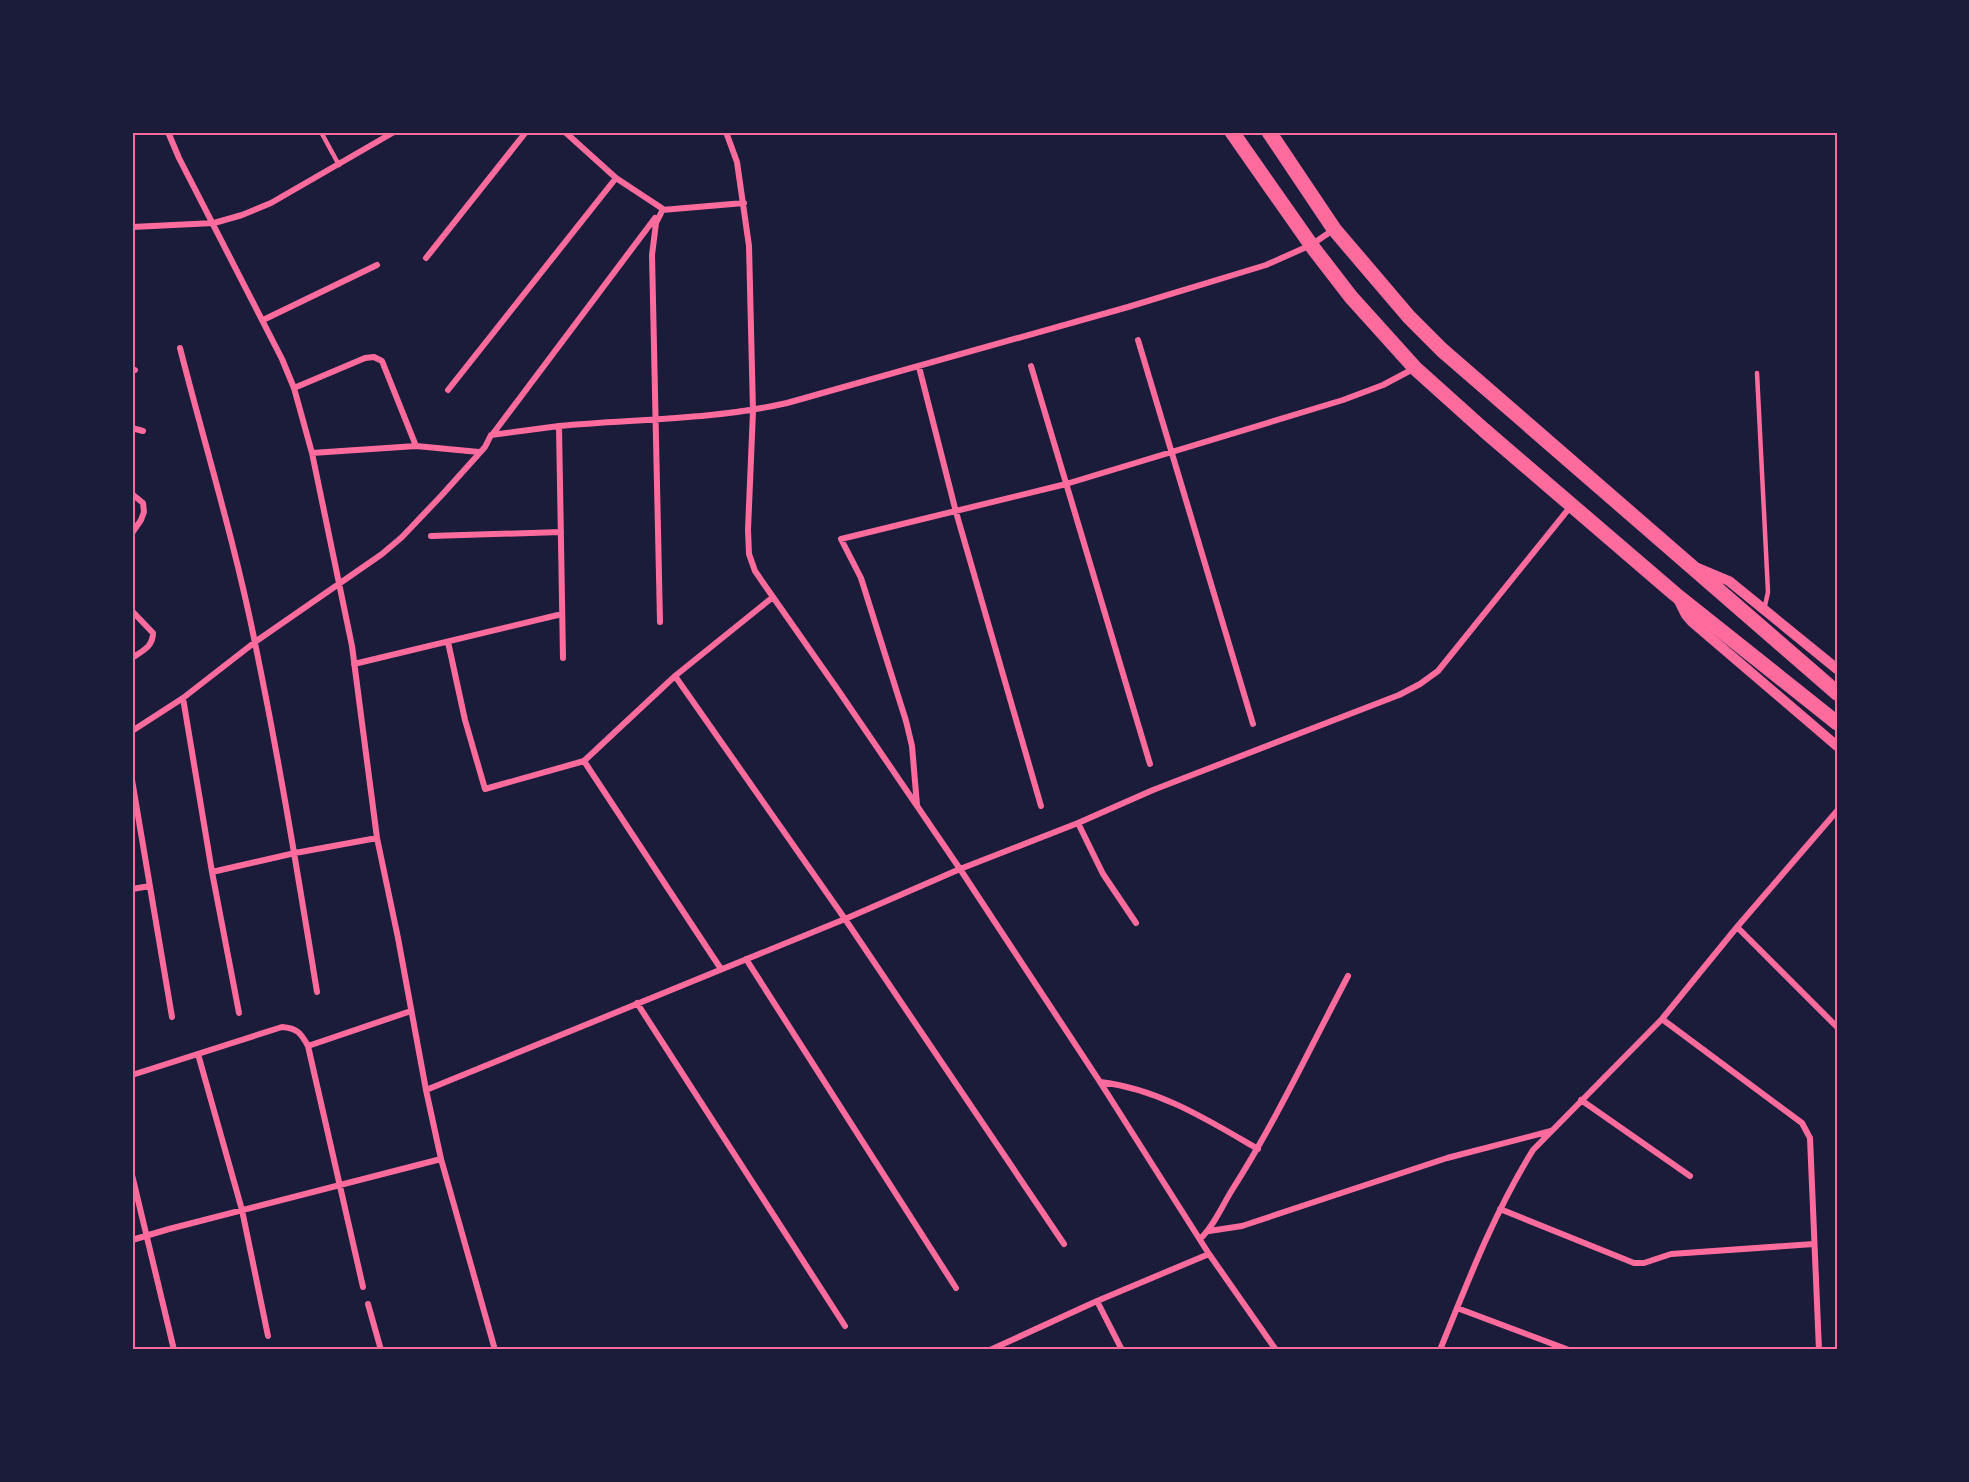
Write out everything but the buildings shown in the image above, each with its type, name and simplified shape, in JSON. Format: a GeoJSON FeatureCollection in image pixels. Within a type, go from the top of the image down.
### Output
{"type":"FeatureCollection","features":[{"type":"Feature","properties":{"kind":"main road"},"geometry":{"type":"LineString","coordinates":[[1232,132],[1311,245],[1351,297],[1415,368],[1675,594],[1837,723]]}},
{"type":"Feature","properties":{"kind":"main road"},"geometry":{"type":"LineString","coordinates":[[1269,132],[1334,229],[1409,317],[1442,350],[1837,693]]}},
{"type":"Feature","properties":{"kind":"street"},"geometry":{"type":"LineString","coordinates":[[168,132],[179,158],[282,359],[294,388],[312,453],[354,664],[377,838],[426,1090],[441,1159],[495,1350]]}},
{"type":"Feature","properties":{"kind":"street"},"geometry":{"type":"LineString","coordinates":[[132,227],[214,223],[242,215],[271,203],[394,132]]}},
{"type":"Feature","properties":{"kind":"street"},"geometry":{"type":"LineString","coordinates":[[426,258],[526,132]]}},
{"type":"Feature","properties":{"kind":"street"},"geometry":{"type":"LineString","coordinates":[[565,132],[616,178],[663,208],[705,208],[744,203]]}},
{"type":"Feature","properties":{"kind":"street"},"geometry":{"type":"LineString","coordinates":[[726,132],[737,162],[749,256],[753,411],[748,530],[749,554],[755,571],[960,869],[1100,1082],[1209,1254],[1276,1350]]}},
{"type":"Feature","properties":{"kind":"street"},"geometry":{"type":"LineString","coordinates":[[448,390],[616,178]]}},
{"type":"Feature","properties":{"kind":"street"},"geometry":{"type":"LineString","coordinates":[[660,622],[652,255],[656,223],[663,208]]}},
{"type":"Feature","properties":{"kind":"street"},"geometry":{"type":"LineString","coordinates":[[132,731],[183,698],[255,642],[360,570],[402,537],[479,452],[663,208]]}},
{"type":"Feature","properties":{"kind":"street"},"geometry":{"type":"LineString","coordinates":[[491,435],[559,426],[753,411],[919,367],[1266,265],[1311,245],[1334,229]]}},
{"type":"Feature","properties":{"kind":"street"},"geometry":{"type":"LineString","coordinates":[[263,320],[377,265]]}},
{"type":"Feature","properties":{"kind":"street"},"geometry":{"type":"LineString","coordinates":[[1138,340],[1253,724]]}},
{"type":"Feature","properties":{"kind":"street"},"geometry":{"type":"LineString","coordinates":[[180,348],[255,642],[295,853],[317,992]]}},
{"type":"Feature","properties":{"kind":"street"},"geometry":{"type":"LineString","coordinates":[[294,388],[365,358],[374,357],[382,361],[416,446]]}},
{"type":"Feature","properties":{"kind":"street"},"geometry":{"type":"LineString","coordinates":[[1031,366],[1150,764]]}},
{"type":"Feature","properties":{"kind":"street"},"geometry":{"type":"LineString","coordinates":[[919,367],[956,512],[1041,806]]}},
{"type":"Feature","properties":{"kind":"street"},"geometry":{"type":"LineString","coordinates":[[917,806],[913,756],[906,721],[861,578],[841,539],[1066,484],[1364,393],[1415,368]]}},
{"type":"Feature","properties":{"kind":"street"},"geometry":{"type":"LineString","coordinates":[[559,426],[563,658]]}},
{"type":"Feature","properties":{"kind":"street"},"geometry":{"type":"LineString","coordinates":[[132,428],[142,431]]}},
{"type":"Feature","properties":{"kind":"street"},"geometry":{"type":"LineString","coordinates":[[312,453],[416,446],[479,452]]}},
{"type":"Feature","properties":{"kind":"street"},"geometry":{"type":"LineString","coordinates":[[132,494],[143,503],[144,512],[132,533]]}},
{"type":"Feature","properties":{"kind":"street"},"geometry":{"type":"LineString","coordinates":[[426,1090],[844,919],[960,869],[1078,823],[1153,790],[1399,695],[1438,671],[1571,505]]}},
{"type":"Feature","properties":{"kind":"street"},"geometry":{"type":"LineString","coordinates":[[431,536],[561,531]]}},
{"type":"Feature","properties":{"kind":"street"},"geometry":{"type":"LineString","coordinates":[[1692,566],[1729,581],[1837,669]]}},
{"type":"Feature","properties":{"kind":"street"},"geometry":{"type":"LineString","coordinates":[[1675,594],[1692,622],[1837,746]]}},
{"type":"Feature","properties":{"kind":"street"},"geometry":{"type":"LineString","coordinates":[[448,642],[465,720],[485,789],[584,761],[675,676],[773,597]]}},
{"type":"Feature","properties":{"kind":"street"},"geometry":{"type":"LineString","coordinates":[[132,611],[153,633],[153,640],[148,647],[132,658]]}},
{"type":"Feature","properties":{"kind":"street"},"geometry":{"type":"LineString","coordinates":[[354,664],[562,614]]}},
{"type":"Feature","properties":{"kind":"street"},"geometry":{"type":"LineString","coordinates":[[675,676],[844,919],[1064,1244]]}},
{"type":"Feature","properties":{"kind":"street"},"geometry":{"type":"LineString","coordinates":[[183,698],[212,872],[239,1013]]}},
{"type":"Feature","properties":{"kind":"street"},"geometry":{"type":"LineString","coordinates":[[584,761],[721,969]]}},
{"type":"Feature","properties":{"kind":"street"},"geometry":{"type":"LineString","coordinates":[[132,780],[172,1017]]}},
{"type":"Feature","properties":{"kind":"street"},"geometry":{"type":"LineString","coordinates":[[1440,1350],[1484,1240],[1533,1150],[1662,1019],[1737,927],[1837,811]]}},
{"type":"Feature","properties":{"kind":"street"},"geometry":{"type":"LineString","coordinates":[[1078,823],[1103,874],[1136,923]]}},
{"type":"Feature","properties":{"kind":"street"},"geometry":{"type":"LineString","coordinates":[[132,837],[140,836]]}},
{"type":"Feature","properties":{"kind":"street"},"geometry":{"type":"LineString","coordinates":[[212,872],[295,853],[377,838]]}},
{"type":"Feature","properties":{"kind":"street"},"geometry":{"type":"LineString","coordinates":[[132,889],[150,886]]}},
{"type":"Feature","properties":{"kind":"street"},"geometry":{"type":"LineString","coordinates":[[1737,927],[1837,1027]]}},
{"type":"Feature","properties":{"kind":"street"},"geometry":{"type":"LineString","coordinates":[[746,959],[956,1288]]}},
{"type":"Feature","properties":{"kind":"street"},"geometry":{"type":"LineString","coordinates":[[1200,1239],[1209,1231],[1258,1149],[1348,976]]}},
{"type":"Feature","properties":{"kind":"street"},"geometry":{"type":"LineString","coordinates":[[637,1003],[845,1326]]}},
{"type":"Feature","properties":{"kind":"street"},"geometry":{"type":"LineString","coordinates":[[308,1046],[411,1011]]}},
{"type":"Feature","properties":{"kind":"street"},"geometry":{"type":"LineString","coordinates":[[1662,1019],[1802,1123],[1810,1138],[1819,1350]]}},
{"type":"Feature","properties":{"kind":"street"},"geometry":{"type":"LineString","coordinates":[[132,1075],[282,1027],[294,1028],[302,1034],[308,1046],[363,1287]]}},
{"type":"Feature","properties":{"kind":"street"},"geometry":{"type":"LineString","coordinates":[[198,1054],[242,1210],[268,1336]]}},
{"type":"Feature","properties":{"kind":"street"},"geometry":{"type":"LineString","coordinates":[[1100,1082],[1124,1085],[1160,1097],[1258,1149]]}},
{"type":"Feature","properties":{"kind":"street"},"geometry":{"type":"LineString","coordinates":[[1581,1100],[1690,1176]]}},
{"type":"Feature","properties":{"kind":"street"},"geometry":{"type":"LineString","coordinates":[[1209,1231],[1242,1226],[1448,1158],[1551,1130]]}},
{"type":"Feature","properties":{"kind":"street"},"geometry":{"type":"LineString","coordinates":[[132,1240],[441,1159]]}},
{"type":"Feature","properties":{"kind":"street"},"geometry":{"type":"LineString","coordinates":[[132,1175],[174,1350]]}},
{"type":"Feature","properties":{"kind":"street"},"geometry":{"type":"LineString","coordinates":[[1500,1209],[1634,1263],[1644,1263],[1671,1254],[1815,1244]]}},
{"type":"Feature","properties":{"kind":"street"},"geometry":{"type":"LineString","coordinates":[[990,1350],[1007,1347],[1097,1301],[1209,1254]]}},
{"type":"Feature","properties":{"kind":"street"},"geometry":{"type":"LineString","coordinates":[[1097,1301],[1122,1350]]}},
{"type":"Feature","properties":{"kind":"street"},"geometry":{"type":"LineString","coordinates":[[368,1304],[381,1350]]}},
{"type":"Feature","properties":{"kind":"street"},"geometry":{"type":"LineString","coordinates":[[1457,1308],[1569,1350]]}},
{"type":"Feature","properties":{"kind":"lane"},"geometry":{"type":"LineString","coordinates":[[321,132],[339,165]]}},
{"type":"Feature","properties":{"kind":"lane"},"geometry":{"type":"LineString","coordinates":[[1757,373],[1768,592],[1764,610]]}}]}
